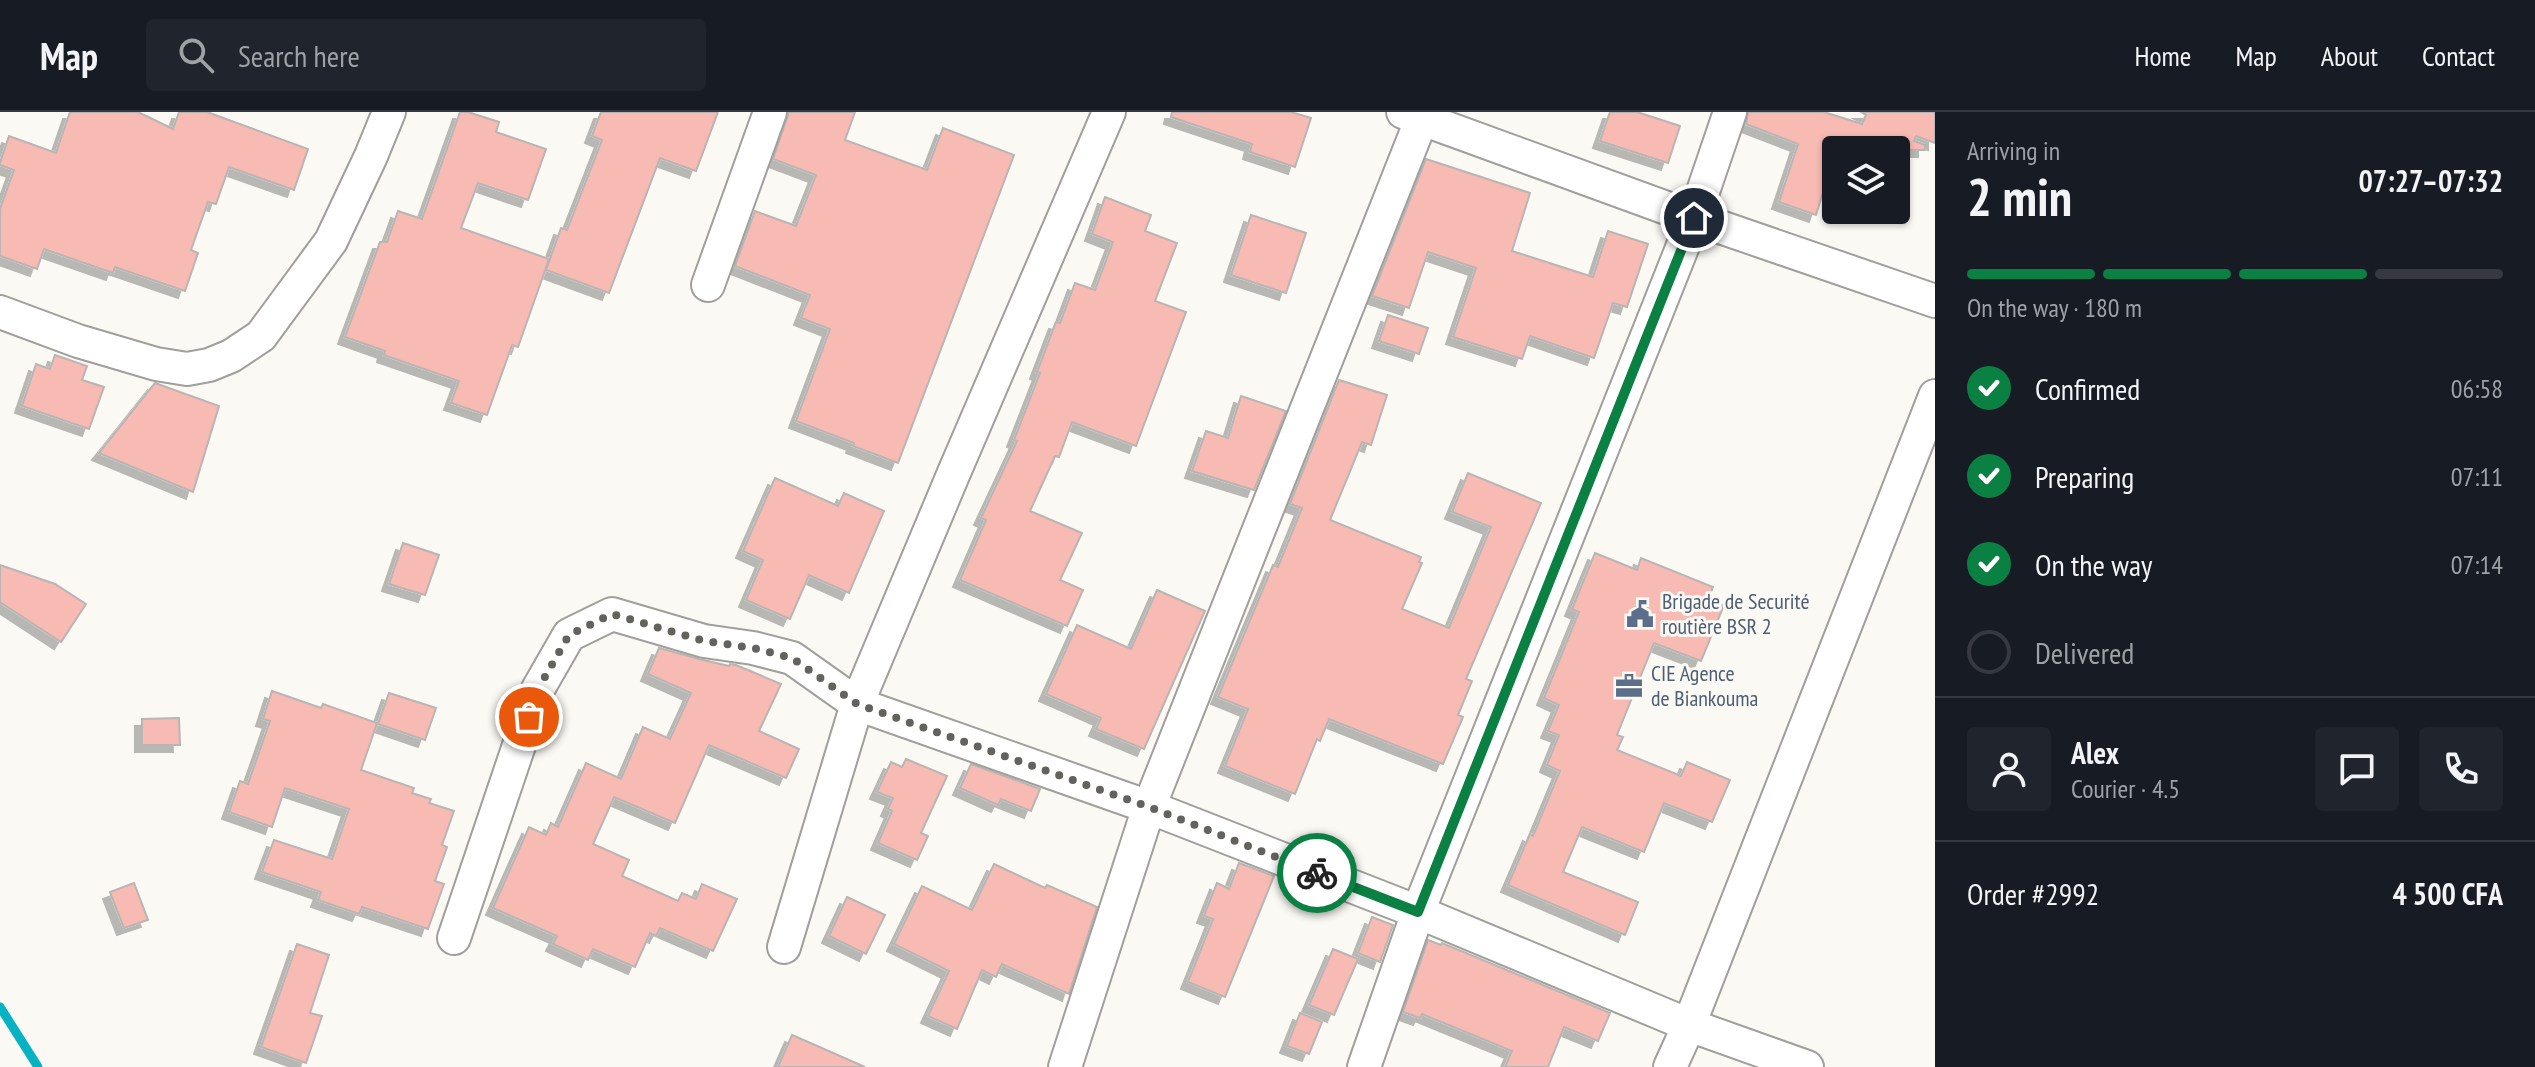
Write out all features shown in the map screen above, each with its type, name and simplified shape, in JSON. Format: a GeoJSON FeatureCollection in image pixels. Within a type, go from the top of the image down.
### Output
{"type":"FeatureCollection","features":[{"type":"Feature","properties":{"kind":"street"},"geometry":{"type":"LineString","coordinates":[[0,312],[78,341],[156,364],[187,369],[231,356],[261,336],[331,241],[389,112]]}},
{"type":"Feature","properties":{"kind":"street"},"geometry":{"type":"LineString","coordinates":[[708,285],[770,112]]}},
{"type":"Feature","properties":{"kind":"street"},"geometry":{"type":"LineString","coordinates":[[784,947],[857,704],[1109,112]]}},
{"type":"Feature","properties":{"kind":"street"},"geometry":{"type":"LineString","coordinates":[[1364,1067],[1418,912],[1694,218],[1730,112]]}},
{"type":"Feature","properties":{"kind":"street"},"geometry":{"type":"LineString","coordinates":[[1065,1067],[1149,807],[1412,115],[1694,218],[1935,301]]}},
{"type":"Feature","properties":{"kind":"street"},"geometry":{"type":"LineString","coordinates":[[1670,1067],[1935,396]]}},
{"type":"Feature","properties":{"kind":"street"},"geometry":{"type":"LineString","coordinates":[[454,938],[538,689],[569,635],[612,614],[704,641],[753,648],[792,658],[857,704],[1149,807],[1418,912],[1689,1025],[1807,1067]]}},
{"type":"Feature","properties":{"kind":"building"},"geometry":{"type":"Polygon","coordinates":[[[70,112],[138,112],[173,129],[179,112],[207,112],[308,149],[294,190],[229,167],[216,204],[208,202],[191,250],[198,253],[185,291],[115,267],[113,273],[44,249],[37,269],[0,256],[0,209],[14,170],[0,163],[9,136],[56,153],[70,112]]]}},
{"type":"Feature","properties":{"kind":"building"},"geometry":{"type":"Polygon","coordinates":[[[460,112],[499,122],[496,132],[546,149],[528,200],[478,183],[461,228],[549,259],[518,347],[512,345],[487,415],[451,403],[459,381],[384,355],[385,351],[345,337],[380,242],[387,242],[398,211],[422,219],[460,112]]]}},
{"type":"Feature","properties":{"kind":"building"},"geometry":{"type":"Polygon","coordinates":[[[601,112],[718,112],[696,171],[660,158],[609,293],[546,270],[561,228],[567,230],[602,140],[592,136],[601,112]]]}},
{"type":"Feature","properties":{"kind":"building"},"geometry":{"type":"Polygon","coordinates":[[[789,112],[855,112],[845,140],[927,170],[943,128],[1014,155],[898,463],[796,421],[830,329],[801,318],[810,295],[735,266],[755,211],[796,226],[816,175],[773,159],[789,112]]]}},
{"type":"Feature","properties":{"kind":"building"},"geometry":{"type":"Polygon","coordinates":[[[1172,112],[1291,112],[1311,118],[1295,167],[1250,152],[1252,144],[1171,117],[1172,112]]]}},
{"type":"Feature","properties":{"kind":"building"},"geometry":{"type":"Polygon","coordinates":[[[1610,112],[1637,112],[1680,126],[1668,163],[1600,141],[1610,112]]]}},
{"type":"Feature","properties":{"kind":"building"},"geometry":{"type":"Polygon","coordinates":[[[1748,112],[1824,112],[1862,124],[1866,115],[1861,112],[1935,112],[1935,143],[1916,136],[1914,141],[1925,145],[1925,150],[1910,150],[1910,136],[1822,136],[1822,196],[1816,215],[1779,202],[1798,144],[1746,124],[1748,112]]]}},
{"type":"Feature","properties":{"kind":"building"},"geometry":{"type":"Polygon","coordinates":[[[1426,159],[1530,193],[1512,251],[1593,277],[1608,231],[1648,244],[1627,307],[1613,303],[1594,358],[1530,336],[1522,359],[1453,337],[1476,268],[1428,252],[1409,308],[1372,296],[1426,159]]]}},
{"type":"Feature","properties":{"kind":"building"},"geometry":{"type":"Polygon","coordinates":[[[1105,197],[1151,215],[1145,231],[1177,243],[1155,301],[1186,312],[1136,446],[1072,422],[1059,457],[1055,456],[1030,511],[1082,533],[1060,580],[1083,590],[1067,626],[960,580],[986,520],[981,518],[1017,441],[1014,440],[1056,322],[1060,323],[1075,283],[1095,290],[1113,242],[1092,234],[1105,197]]]}},
{"type":"Feature","properties":{"kind":"building"},"geometry":{"type":"Polygon","coordinates":[[[1251,215],[1306,233],[1286,293],[1231,275],[1251,215]]]}},
{"type":"Feature","properties":{"kind":"building"},"geometry":{"type":"Polygon","coordinates":[[[1388,315],[1428,328],[1419,354],[1379,341],[1388,315]]]}},
{"type":"Feature","properties":{"kind":"building"},"geometry":{"type":"Polygon","coordinates":[[[55,355],[87,366],[82,380],[104,387],[89,429],[22,406],[36,364],[50,369],[55,355]]]}},
{"type":"Feature","properties":{"kind":"building"},"geometry":{"type":"Polygon","coordinates":[[[1339,380],[1387,395],[1371,445],[1362,442],[1330,520],[1421,557],[1419,562],[1422,563],[1402,609],[1449,628],[1491,527],[1452,512],[1468,473],[1541,503],[1466,679],[1472,681],[1458,715],[1463,717],[1443,764],[1329,719],[1320,741],[1317,739],[1295,794],[1225,766],[1248,709],[1218,697],[1273,565],[1278,567],[1302,508],[1290,504],[1339,380]]]}},
{"type":"Feature","properties":{"kind":"building"},"geometry":{"type":"Polygon","coordinates":[[[155,383],[219,406],[193,492],[99,453],[155,383]]]}},
{"type":"Feature","properties":{"kind":"building"},"geometry":{"type":"Polygon","coordinates":[[[1241,396],[1286,411],[1254,490],[1192,471],[1206,431],[1228,438],[1241,396]]]}},
{"type":"Feature","properties":{"kind":"building"},"geometry":{"type":"Polygon","coordinates":[[[775,478],[838,506],[844,493],[884,511],[849,593],[809,575],[790,619],[746,600],[763,560],[743,551],[775,478]]]}},
{"type":"Feature","properties":{"kind":"building"},"geometry":{"type":"Polygon","coordinates":[[[403,543],[439,555],[425,595],[389,584],[403,543]]]}},
{"type":"Feature","properties":{"kind":"building"},"geometry":{"type":"Polygon","coordinates":[[[1595,553],[1637,570],[1641,558],[1713,587],[1708,599],[1724,605],[1701,661],[1654,643],[1617,735],[1623,737],[1617,750],[1681,776],[1687,762],[1730,780],[1712,822],[1664,803],[1644,852],[1582,827],[1563,872],[1638,902],[1625,935],[1508,885],[1530,834],[1533,836],[1560,771],[1547,765],[1559,735],[1548,731],[1559,705],[1544,698],[1579,612],[1572,609],[1595,553]]]}},
{"type":"Feature","properties":{"kind":"building"},"geometry":{"type":"Polygon","coordinates":[[[0,565],[55,584],[86,604],[61,642],[0,602],[0,565]]]}},
{"type":"Feature","properties":{"kind":"building"},"geometry":{"type":"Polygon","coordinates":[[[1157,590],[1205,611],[1144,749],[1096,729],[1101,718],[1046,694],[1077,625],[1131,649],[1157,590]]]}},
{"type":"Feature","properties":{"kind":"building"},"geometry":{"type":"Polygon","coordinates":[[[659,648],[729,666],[736,665],[781,684],[759,731],[799,749],[786,778],[709,745],[675,823],[614,797],[593,844],[629,860],[622,876],[678,901],[682,893],[696,899],[702,884],[737,899],[713,951],[660,928],[656,936],[650,933],[635,967],[593,949],[588,960],[553,944],[557,936],[493,908],[529,827],[546,835],[551,823],[558,827],[586,763],[621,779],[643,727],[670,739],[691,693],[648,674],[659,648]]]}},
{"type":"Feature","properties":{"kind":"building"},"geometry":{"type":"Polygon","coordinates":[[[272,691],[321,708],[323,704],[377,723],[361,770],[414,788],[412,793],[431,799],[429,803],[454,811],[442,845],[447,847],[435,881],[444,884],[428,929],[362,907],[359,914],[318,900],[321,892],[262,872],[274,840],[332,859],[349,809],[285,788],[272,827],[229,812],[240,781],[248,784],[270,721],[263,719],[272,691]]]}},
{"type":"Feature","properties":{"kind":"building"},"geometry":{"type":"Polygon","coordinates":[[[389,693],[436,708],[425,740],[378,724],[389,693]]]}},
{"type":"Feature","properties":{"kind":"building"},"geometry":{"type":"Polygon","coordinates":[[[179,718],[180,745],[142,745],[142,719],[179,718]]]}},
{"type":"Feature","properties":{"kind":"building"},"geometry":{"type":"Polygon","coordinates":[[[906,759],[947,776],[921,833],[928,836],[917,860],[878,843],[892,811],[888,809],[893,798],[877,792],[891,762],[902,767],[906,759]]]}},
{"type":"Feature","properties":{"kind":"building"},"geometry":{"type":"Polygon","coordinates":[[[971,764],[1040,789],[1031,811],[1001,799],[998,805],[960,788],[971,764]]]}},
{"type":"Feature","properties":{"kind":"building"},"geometry":{"type":"Polygon","coordinates":[[[1239,863],[1274,876],[1225,997],[1188,982],[1213,919],[1204,916],[1217,883],[1229,889],[1239,863]]]}},
{"type":"Feature","properties":{"kind":"building"},"geometry":{"type":"Polygon","coordinates":[[[994,864],[1045,888],[1047,885],[1097,907],[1069,994],[1002,964],[996,977],[982,970],[957,1029],[928,1016],[949,971],[894,944],[922,886],[972,910],[994,864]]]}},
{"type":"Feature","properties":{"kind":"building"},"geometry":{"type":"Polygon","coordinates":[[[134,883],[148,920],[124,928],[110,892],[134,883]]]}},
{"type":"Feature","properties":{"kind":"building"},"geometry":{"type":"Polygon","coordinates":[[[847,897],[885,915],[866,954],[829,936],[847,897]]]}},
{"type":"Feature","properties":{"kind":"building"},"geometry":{"type":"Polygon","coordinates":[[[1372,917],[1393,925],[1380,962],[1358,953],[1372,917]]]}},
{"type":"Feature","properties":{"kind":"building"},"geometry":{"type":"Polygon","coordinates":[[[1428,940],[1442,943],[1610,1013],[1598,1041],[1564,1027],[1548,1067],[1505,1067],[1512,1051],[1422,1014],[1420,1018],[1403,1012],[1428,940]]]}},
{"type":"Feature","properties":{"kind":"building"},"geometry":{"type":"Polygon","coordinates":[[[297,944],[329,955],[310,1013],[322,1016],[306,1063],[261,1047],[297,944]]]}},
{"type":"Feature","properties":{"kind":"building"},"geometry":{"type":"Polygon","coordinates":[[[1333,949],[1358,959],[1334,1015],[1309,1005],[1333,949]]]}},
{"type":"Feature","properties":{"kind":"building"},"geometry":{"type":"Polygon","coordinates":[[[1300,1013],[1322,1022],[1309,1054],[1287,1046],[1300,1013]]]}},
{"type":"Feature","properties":{"kind":"building"},"geometry":{"type":"Polygon","coordinates":[[[792,1035],[865,1067],[778,1067],[792,1035]]]}},
{"type":"Feature","properties":{"kind":"waterway"},"geometry":{"type":"LineString","coordinates":[[0,1007],[38,1067]]}},
{"type":"Feature","properties":{"kind":"way so far"},"geometry":{"type":"LineString","coordinates":[[529,717],[538,689],[569,635],[612,614],[704,641],[753,648],[792,658],[857,704],[1149,807],[1317,873]]}},
{"type":"Feature","properties":{"kind":"place","name":"Brigade de Securité routière BSR 2"},"geometry":{"type":"Point","coordinates":[1640,614]}},
{"type":"Feature","properties":{"kind":"place","name":"CIE Agence de Biankouma"},"geometry":{"type":"Point","coordinates":[1629,686]}},
{"type":"Feature","properties":{"kind":"route"},"geometry":{"type":"LineString","coordinates":[[1317,873],[1418,912],[1694,218]]}}]}
